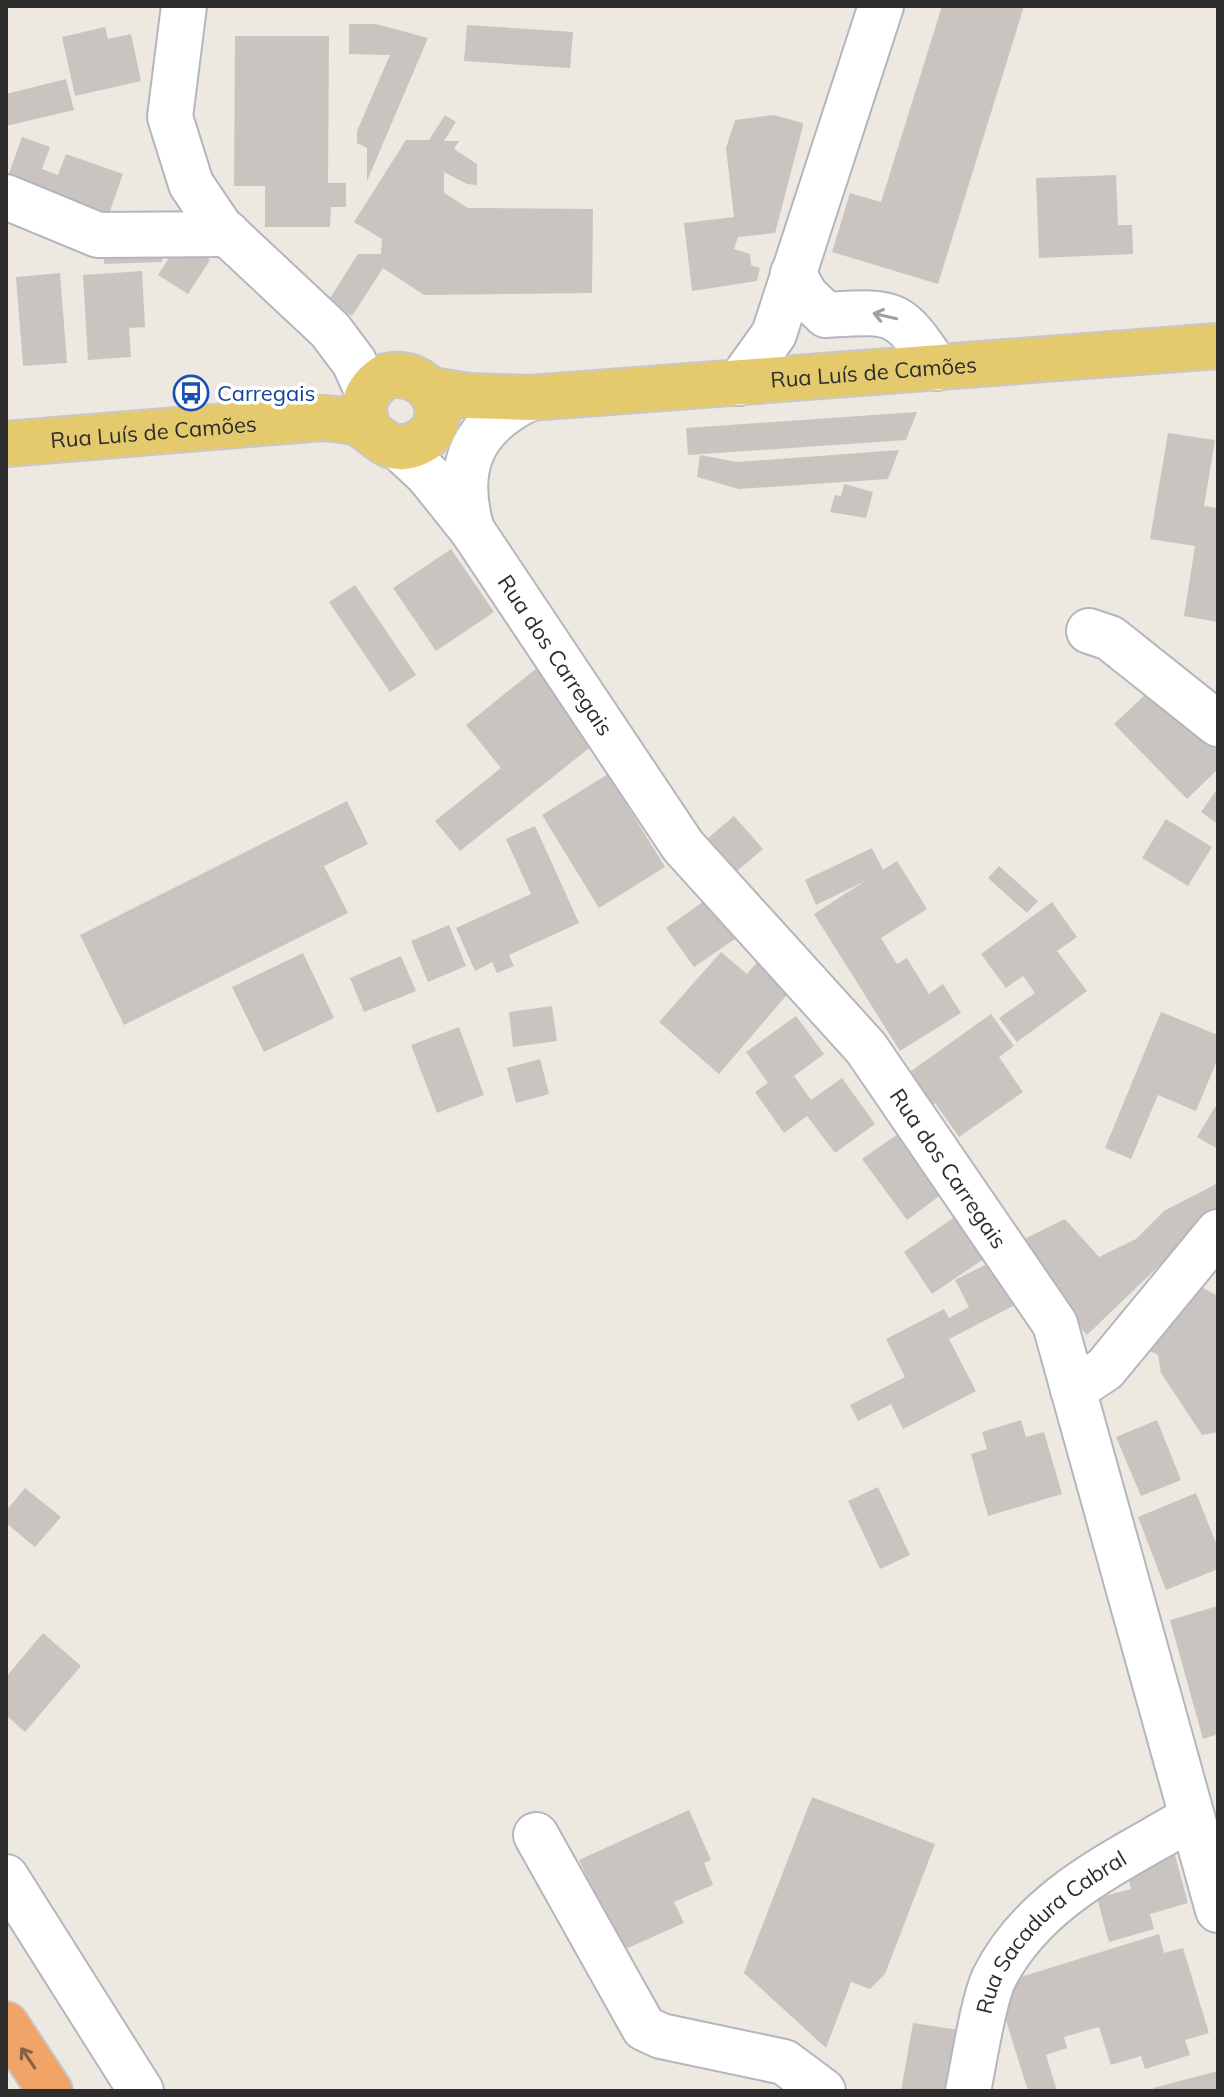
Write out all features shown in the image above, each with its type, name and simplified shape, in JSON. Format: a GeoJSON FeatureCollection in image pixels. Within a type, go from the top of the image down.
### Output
{"type":"FeatureCollection","features":[{"type":"Feature","properties":{"kind":"highway"},"geometry":{"type":"LineString","coordinates":[[6,2024],[50,2091]]}},
{"type":"Feature","properties":{"kind":"main road","name":"Rua Luís de Camões"},"geometry":{"type":"LineString","coordinates":[[6,444],[400,410],[469,396],[530,398],[1218,346]]}},
{"type":"Feature","properties":{"kind":"street"},"geometry":{"type":"LineString","coordinates":[[184,6],[170,117],[191,184],[228,234],[330,330],[400,410]]}},
{"type":"Feature","properties":{"kind":"street"},"geometry":{"type":"LineString","coordinates":[[739,383],[774,334],[881,6]]}},
{"type":"Feature","properties":{"kind":"street"},"geometry":{"type":"LineString","coordinates":[[6,197],[98,235],[228,234]]}},
{"type":"Feature","properties":{"kind":"street"},"geometry":{"type":"LineString","coordinates":[[793,273],[806,296],[826,315]]}},
{"type":"Feature","properties":{"kind":"street"},"geometry":{"type":"LineString","coordinates":[[779,319],[878,312],[896,316],[911,329],[937,368]]}},
{"type":"Feature","properties":{"kind":"street","name":"Rua dos Carregais"},"geometry":{"type":"LineString","coordinates":[[472,530],[464,504],[464,478],[477,438],[508,409],[530,398]]}},
{"type":"Feature","properties":{"kind":"street","name":"Rua dos Carregais"},"geometry":{"type":"LineString","coordinates":[[400,410],[443,468],[472,530],[683,846],[866,1048],[1055,1324],[1218,1910]]}},
{"type":"Feature","properties":{"kind":"street"},"geometry":{"type":"LineString","coordinates":[[1089,631],[1110,638],[1218,724]]}},
{"type":"Feature","properties":{"kind":"street"},"geometry":{"type":"LineString","coordinates":[[1073,1390],[1105,1369],[1218,1232]]}},
{"type":"Feature","properties":{"kind":"street","name":"Rua Sacadura Cabral"},"geometry":{"type":"LineString","coordinates":[[968,2091],[994,1979],[1034,1922],[1063,1893],[1191,1818]]}},
{"type":"Feature","properties":{"kind":"street"},"geometry":{"type":"LineString","coordinates":[[536,1835],[644,2028],[661,2036],[784,2062],[823,2091]]}},
{"type":"Feature","properties":{"kind":"street"},"geometry":{"type":"LineString","coordinates":[[6,1877],[141,2091]]}},
{"type":"Feature","properties":{"kind":"building"},"geometry":{"type":"Polygon","coordinates":[[[942,6],[1024,6],[938,284],[832,252],[850,193],[881,202],[942,6]]]}},
{"type":"Feature","properties":{"kind":"building"},"geometry":{"type":"Polygon","coordinates":[[[349,24],[376,24],[428,38],[367,181],[367,148],[357,143],[357,131],[390,55],[349,54],[349,24]]]}},
{"type":"Feature","properties":{"kind":"building"},"geometry":{"type":"Polygon","coordinates":[[[467,25],[573,32],[570,68],[464,61],[467,25]]]}},
{"type":"Feature","properties":{"kind":"building"},"geometry":{"type":"Polygon","coordinates":[[[105,27],[108,39],[131,34],[141,81],[75,96],[62,37],[105,27]]]}},
{"type":"Feature","properties":{"kind":"building"},"geometry":{"type":"Polygon","coordinates":[[[235,36],[329,36],[328,183],[346,183],[346,207],[331,207],[330,227],[265,227],[265,186],[234,186],[235,36]]]}},
{"type":"Feature","properties":{"kind":"building"},"geometry":{"type":"Polygon","coordinates":[[[66,79],[74,110],[6,126],[6,94],[66,79]]]}},
{"type":"Feature","properties":{"kind":"building"},"geometry":{"type":"Polygon","coordinates":[[[445,115],[456,122],[444,141],[459,141],[454,149],[477,164],[477,185],[467,184],[444,172],[444,193],[468,208],[593,209],[592,293],[424,295],[383,268],[352,316],[328,301],[358,254],[381,254],[382,239],[354,222],[406,140],[429,140],[445,115]]]}},
{"type":"Feature","properties":{"kind":"building"},"geometry":{"type":"Polygon","coordinates":[[[774,115],[803,123],[803,126],[775,233],[738,237],[734,249],[750,254],[751,265],[760,268],[757,281],[692,291],[684,223],[734,217],[726,148],[735,120],[774,115]]]}},
{"type":"Feature","properties":{"kind":"building"},"geometry":{"type":"Polygon","coordinates":[[[22,137],[50,147],[42,169],[58,175],[66,154],[123,174],[105,225],[6,182],[22,137]]]}},
{"type":"Feature","properties":{"kind":"building"},"geometry":{"type":"Polygon","coordinates":[[[1116,175],[1118,225],[1132,225],[1133,254],[1039,258],[1036,178],[1116,175]]]}},
{"type":"Feature","properties":{"kind":"building"},"geometry":{"type":"Polygon","coordinates":[[[180,241],[210,260],[188,294],[158,275],[180,241]]]}},
{"type":"Feature","properties":{"kind":"building"},"geometry":{"type":"Polygon","coordinates":[[[162,242],[162,262],[104,264],[104,244],[162,242]]]}},
{"type":"Feature","properties":{"kind":"building"},"geometry":{"type":"Polygon","coordinates":[[[142,271],[145,327],[129,328],[131,357],[88,360],[83,275],[142,271]]]}},
{"type":"Feature","properties":{"kind":"building"},"geometry":{"type":"Polygon","coordinates":[[[60,273],[67,363],[23,366],[16,277],[60,273]]]}},
{"type":"Feature","properties":{"kind":"building"},"geometry":{"type":"Polygon","coordinates":[[[917,412],[906,440],[688,455],[686,428],[917,412]]]}},
{"type":"Feature","properties":{"kind":"building"},"geometry":{"type":"Polygon","coordinates":[[[1168,433],[1215,440],[1204,506],[1218,508],[1218,622],[1184,616],[1195,546],[1150,539],[1168,433]]]}},
{"type":"Feature","properties":{"kind":"building"},"geometry":{"type":"Polygon","coordinates":[[[899,450],[888,479],[739,489],[697,477],[700,455],[737,462],[899,450]]]}},
{"type":"Feature","properties":{"kind":"building"},"geometry":{"type":"Polygon","coordinates":[[[844,484],[873,492],[866,518],[830,512],[835,495],[841,496],[844,484]]]}},
{"type":"Feature","properties":{"kind":"building"},"geometry":{"type":"Polygon","coordinates":[[[451,549],[494,612],[436,651],[393,588],[451,549]]]}},
{"type":"Feature","properties":{"kind":"building"},"geometry":{"type":"Polygon","coordinates":[[[355,585],[416,675],[390,692],[329,602],[355,585]]]}},
{"type":"Feature","properties":{"kind":"building"},"geometry":{"type":"Polygon","coordinates":[[[538,667],[598,741],[460,851],[435,821],[501,768],[466,725],[538,667]]]}},
{"type":"Feature","properties":{"kind":"building"},"geometry":{"type":"Polygon","coordinates":[[[1161,680],[1218,739],[1218,769],[1187,799],[1114,724],[1161,680]]]}},
{"type":"Feature","properties":{"kind":"building"},"geometry":{"type":"Polygon","coordinates":[[[608,774],[665,867],[599,908],[542,815],[608,774]]]}},
{"type":"Feature","properties":{"kind":"building"},"geometry":{"type":"Polygon","coordinates":[[[1218,788],[1218,824],[1201,812],[1218,788]]]}},
{"type":"Feature","properties":{"kind":"building"},"geometry":{"type":"Polygon","coordinates":[[[347,801],[368,844],[324,866],[348,913],[124,1025],[80,935],[347,801]]]}},
{"type":"Feature","properties":{"kind":"building"},"geometry":{"type":"Polygon","coordinates":[[[734,816],[763,849],[729,878],[700,845],[734,816]]]}},
{"type":"Feature","properties":{"kind":"building"},"geometry":{"type":"Polygon","coordinates":[[[1166,819],[1212,847],[1188,886],[1142,858],[1166,819]]]}},
{"type":"Feature","properties":{"kind":"building"},"geometry":{"type":"Polygon","coordinates":[[[535,826],[579,923],[509,955],[514,966],[497,973],[492,962],[475,971],[456,928],[531,894],[506,839],[535,826]]]}},
{"type":"Feature","properties":{"kind":"building"},"geometry":{"type":"Polygon","coordinates":[[[872,848],[883,870],[897,861],[927,909],[881,938],[897,964],[907,958],[929,994],[943,984],[961,1013],[900,1051],[814,914],[865,881],[816,905],[805,880],[872,848]]]}},
{"type":"Feature","properties":{"kind":"building"},"geometry":{"type":"Polygon","coordinates":[[[999,866],[1038,901],[1027,913],[988,878],[999,866]]]}},
{"type":"Feature","properties":{"kind":"building"},"geometry":{"type":"Polygon","coordinates":[[[707,899],[735,939],[694,967],[666,928],[707,899]]]}},
{"type":"Feature","properties":{"kind":"building"},"geometry":{"type":"Polygon","coordinates":[[[1052,902],[1077,937],[1057,951],[1087,991],[1017,1042],[999,1018],[1035,993],[1023,976],[1006,988],[981,954],[1052,902]]]}},
{"type":"Feature","properties":{"kind":"building"},"geometry":{"type":"Polygon","coordinates":[[[449,925],[466,966],[428,982],[411,941],[449,925]]]}},
{"type":"Feature","properties":{"kind":"building"},"geometry":{"type":"Polygon","coordinates":[[[721,952],[747,974],[758,961],[791,990],[719,1074],[659,1022],[721,952]]]}},
{"type":"Feature","properties":{"kind":"building"},"geometry":{"type":"Polygon","coordinates":[[[303,953],[334,1018],[264,1052],[232,987],[303,953]]]}},
{"type":"Feature","properties":{"kind":"building"},"geometry":{"type":"Polygon","coordinates":[[[401,956],[416,991],[364,1012],[350,978],[401,956]]]}},
{"type":"Feature","properties":{"kind":"building"},"geometry":{"type":"Polygon","coordinates":[[[552,1006],[557,1041],[513,1047],[509,1012],[552,1006]]]}},
{"type":"Feature","properties":{"kind":"building"},"geometry":{"type":"Polygon","coordinates":[[[1161,1012],[1218,1035],[1218,1058],[1196,1111],[1158,1095],[1131,1159],[1105,1148],[1161,1012]]]}},
{"type":"Feature","properties":{"kind":"building"},"geometry":{"type":"Polygon","coordinates":[[[991,1014],[1014,1046],[999,1057],[1023,1092],[959,1137],[935,1103],[930,1107],[907,1074],[991,1014]]]}},
{"type":"Feature","properties":{"kind":"building"},"geometry":{"type":"Polygon","coordinates":[[[796,1016],[824,1054],[794,1076],[811,1100],[842,1078],[875,1124],[835,1153],[807,1116],[784,1133],[755,1092],[768,1083],[746,1052],[796,1016]]]}},
{"type":"Feature","properties":{"kind":"building"},"geometry":{"type":"Polygon","coordinates":[[[459,1027],[484,1095],[437,1113],[411,1045],[459,1027]]]}},
{"type":"Feature","properties":{"kind":"building"},"geometry":{"type":"Polygon","coordinates":[[[540,1059],[549,1094],[516,1103],[507,1068],[540,1059]]]}},
{"type":"Feature","properties":{"kind":"building"},"geometry":{"type":"Polygon","coordinates":[[[1215,1107],[1218,1108],[1218,1149],[1197,1137],[1215,1107]]]}},
{"type":"Feature","properties":{"kind":"building"},"geometry":{"type":"Polygon","coordinates":[[[898,1134],[942,1194],[907,1220],[862,1159],[898,1134]]]}},
{"type":"Feature","properties":{"kind":"building"},"geometry":{"type":"Polygon","coordinates":[[[1218,1183],[1218,1209],[1087,1335],[1046,1294],[1020,1241],[1065,1219],[1099,1257],[1136,1239],[1164,1211],[1218,1183]]]}},
{"type":"Feature","properties":{"kind":"building"},"geometry":{"type":"Polygon","coordinates":[[[956,1216],[985,1258],[932,1294],[904,1252],[956,1216]]]}},
{"type":"Feature","properties":{"kind":"building"},"geometry":{"type":"Polygon","coordinates":[[[993,1261],[1015,1305],[949,1339],[976,1391],[903,1429],[891,1404],[858,1421],[850,1405],[905,1377],[886,1339],[944,1309],[949,1318],[969,1307],[955,1280],[993,1261]]]}},
{"type":"Feature","properties":{"kind":"building"},"geometry":{"type":"Polygon","coordinates":[[[1184,1278],[1218,1296],[1218,1432],[1202,1435],[1161,1373],[1158,1355],[1140,1346],[1184,1278]]]}},
{"type":"Feature","properties":{"kind":"building"},"geometry":{"type":"Polygon","coordinates":[[[1021,1420],[1026,1437],[1044,1432],[1062,1494],[988,1516],[971,1454],[987,1449],[982,1432],[1021,1420]]]}},
{"type":"Feature","properties":{"kind":"building"},"geometry":{"type":"Polygon","coordinates":[[[1157,1420],[1181,1480],[1141,1496],[1116,1437],[1157,1420]]]}},
{"type":"Feature","properties":{"kind":"building"},"geometry":{"type":"Polygon","coordinates":[[[878,1487],[910,1555],[880,1569],[848,1501],[878,1487]]]}},
{"type":"Feature","properties":{"kind":"building"},"geometry":{"type":"Polygon","coordinates":[[[25,1488],[61,1517],[35,1547],[6,1523],[6,1511],[25,1488]]]}},
{"type":"Feature","properties":{"kind":"building"},"geometry":{"type":"Polygon","coordinates":[[[1196,1493],[1218,1548],[1218,1569],[1166,1590],[1138,1517],[1196,1493]]]}},
{"type":"Feature","properties":{"kind":"building"},"geometry":{"type":"Polygon","coordinates":[[[1218,1606],[1218,1734],[1203,1739],[1170,1620],[1218,1606]]]}},
{"type":"Feature","properties":{"kind":"building"},"geometry":{"type":"Polygon","coordinates":[[[43,1633],[81,1666],[25,1732],[6,1715],[6,1677],[43,1633]]]}},
{"type":"Feature","properties":{"kind":"building"},"geometry":{"type":"Polygon","coordinates":[[[812,1797],[935,1844],[885,1974],[870,1989],[851,1982],[826,2048],[744,1973],[812,1797]]]}},
{"type":"Feature","properties":{"kind":"building"},"geometry":{"type":"Polygon","coordinates":[[[689,1810],[711,1860],[704,1863],[713,1885],[674,1902],[684,1923],[621,1951],[579,1860],[689,1810]]]}},
{"type":"Feature","properties":{"kind":"building"},"geometry":{"type":"Polygon","coordinates":[[[1175,1855],[1188,1903],[1150,1914],[1154,1929],[1109,1942],[1097,1898],[1131,1889],[1126,1869],[1175,1855]]]}},
{"type":"Feature","properties":{"kind":"building"},"geometry":{"type":"Polygon","coordinates":[[[1159,1934],[1164,1953],[1183,1948],[1209,2033],[1185,2040],[1190,2055],[1145,2069],[1141,2056],[1111,2065],[1099,2027],[1064,2037],[1067,2048],[1046,2055],[1057,2091],[1028,2091],[995,1985],[1159,1934]]]}},
{"type":"Feature","properties":{"kind":"building"},"geometry":{"type":"Polygon","coordinates":[[[913,2023],[959,2030],[949,2091],[901,2091],[913,2023]]]}},
{"type":"Feature","properties":{"kind":"building"},"geometry":{"type":"Polygon","coordinates":[[[1218,2071],[1218,2091],[1154,2091],[1153,2088],[1218,2071]]]}},
{"type":"Feature","properties":{"kind":"place","name":"Carregais"},"geometry":{"type":"Point","coordinates":[191,393]}}]}
